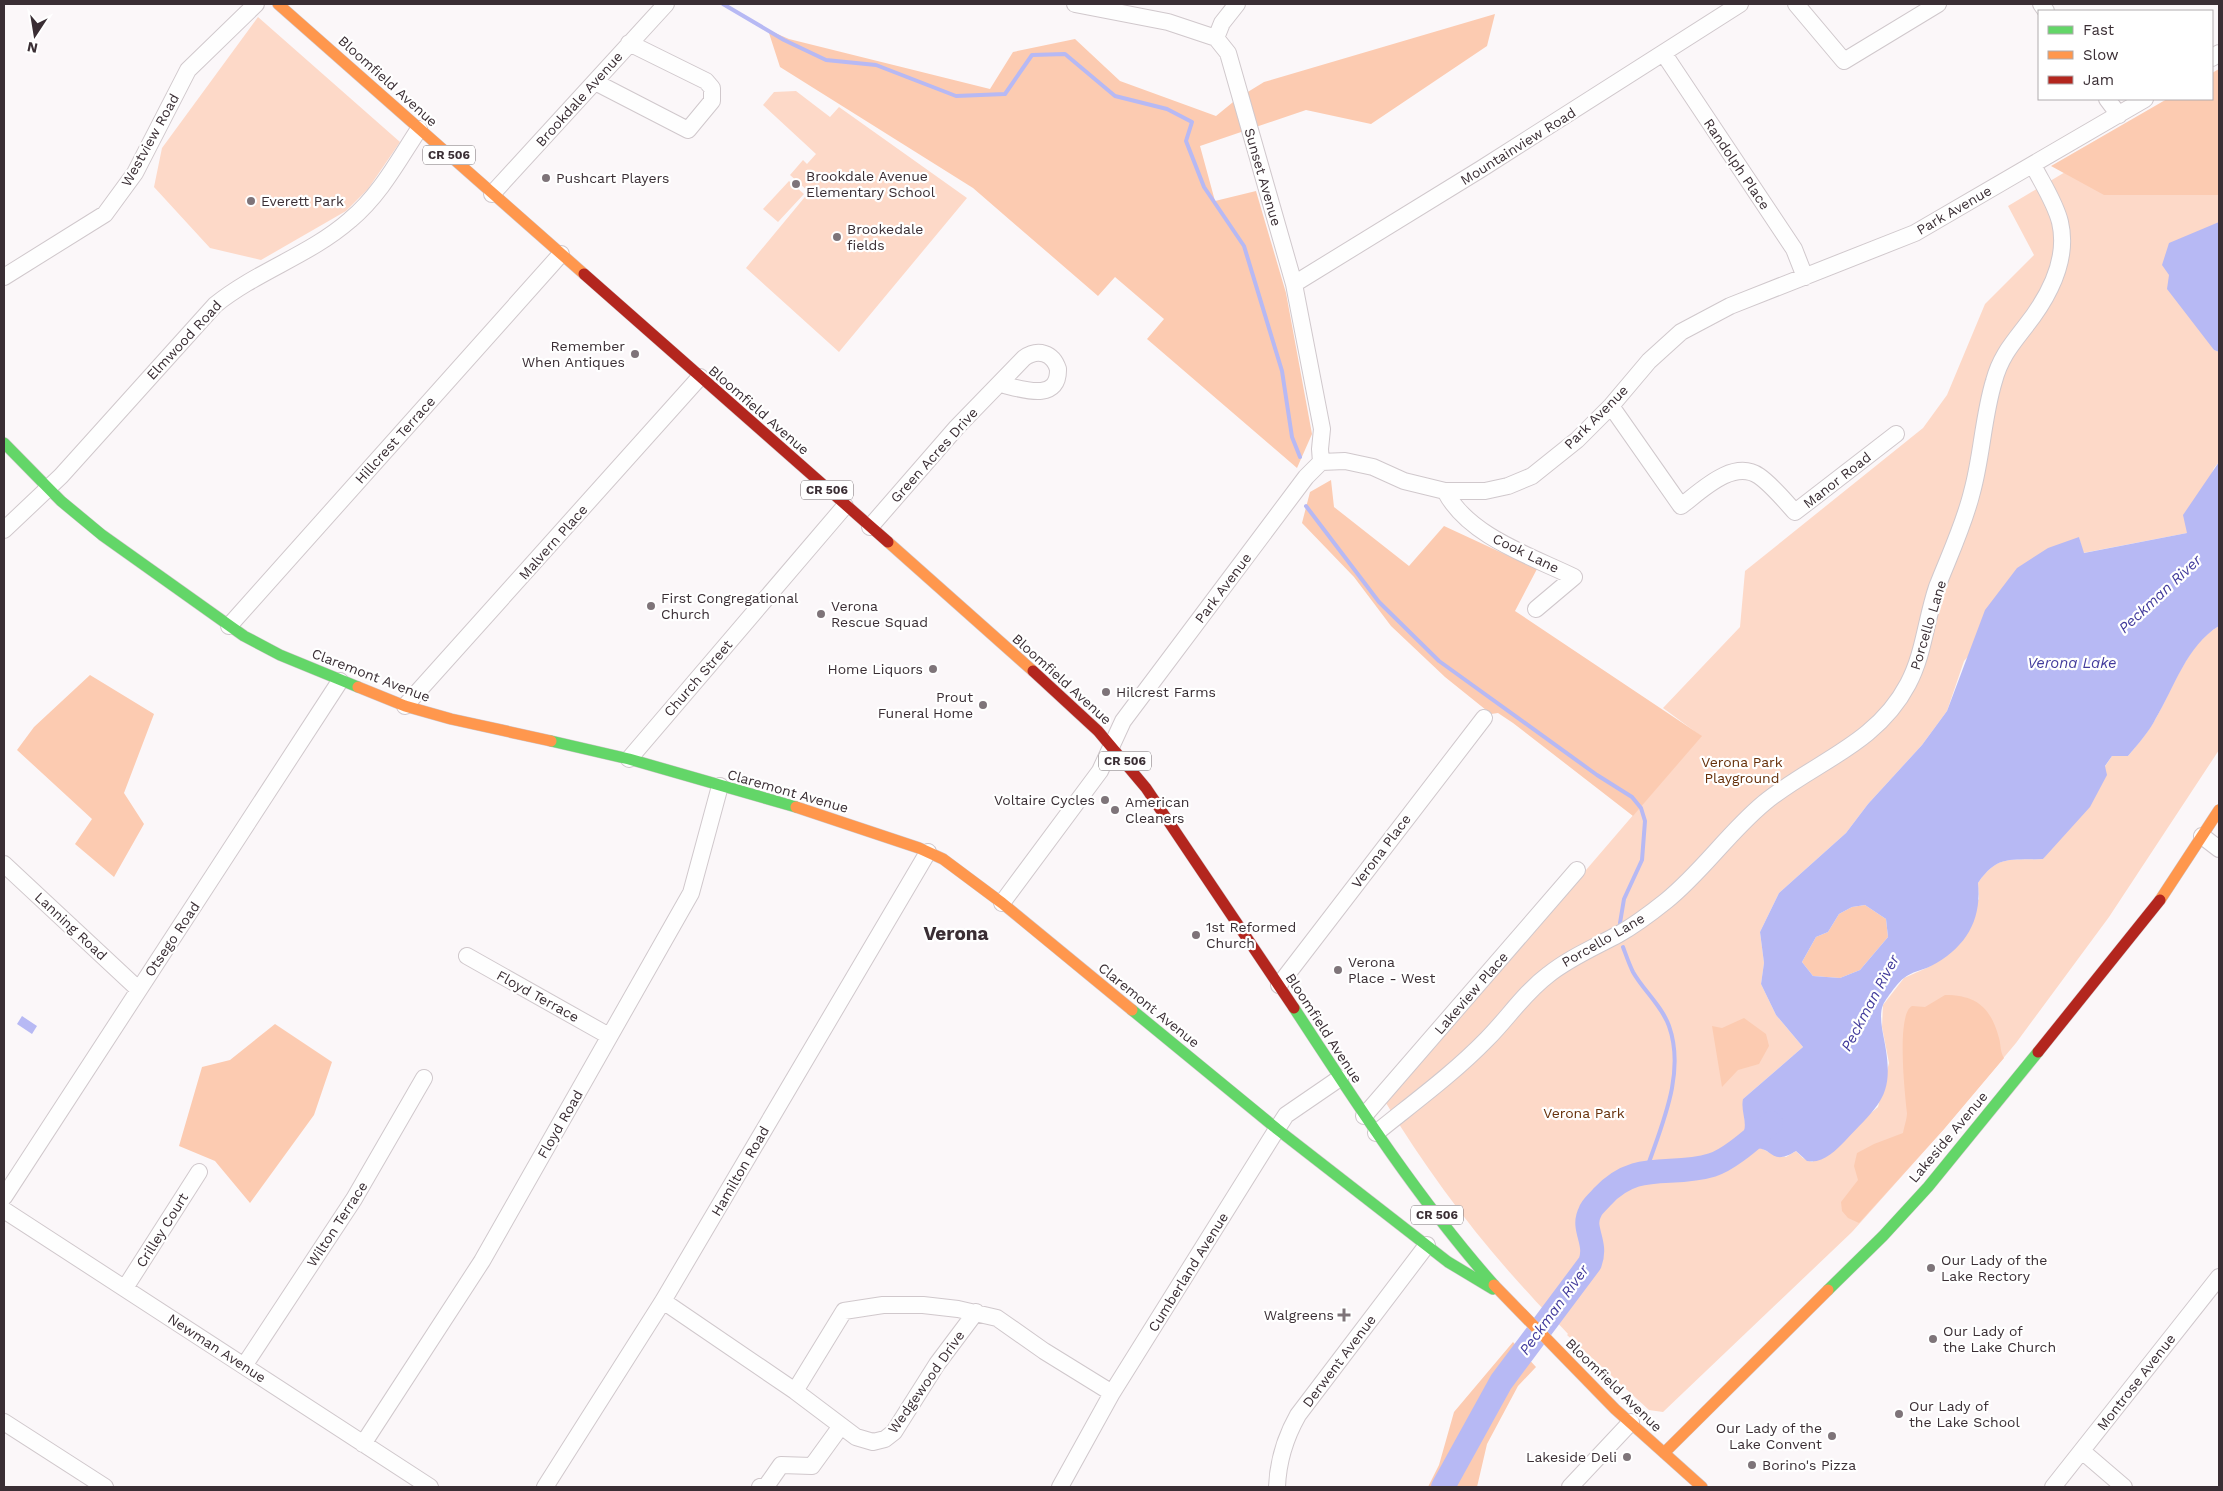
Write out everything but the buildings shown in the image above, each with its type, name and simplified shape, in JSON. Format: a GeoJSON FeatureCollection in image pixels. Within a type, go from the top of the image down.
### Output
{"type":"FeatureCollection","features":[{"type":"Feature","properties":{"kind":"main road","name":"Bloomfield Avenue"},"geometry":{"type":"LineString","coordinates":[[278,4],[1047,683],[1112,746],[1165,813],[1364,1116],[1425,1200],[1502,1294],[1529,1323],[1630,1422],[1702,1487]]}},
{"type":"Feature","properties":{"kind":"main road","name":"Claremont Avenue"},"geometry":{"type":"LineString","coordinates":[[4,443],[61,501],[102,536],[229,626],[280,655],[405,706],[451,719],[628,759],[830,817],[928,852],[957,869],[1002,903],[1277,1129],[1448,1262],[1502,1294]]}},
{"type":"Feature","properties":{"kind":"main road","name":"Lakeside Avenue"},"geometry":{"type":"LineString","coordinates":[[1664,1453],[1883,1236],[1928,1187],[2156,906],[2219,810]]}},
{"type":"Feature","properties":{"kind":"street","name":"Westview Road"},"geometry":{"type":"LineString","coordinates":[[4,277],[104,214],[135,173],[188,70],[256,4]]}},
{"type":"Feature","properties":{"kind":"street","name":"Brookdale Avenue"},"geometry":{"type":"LineString","coordinates":[[492,194],[666,4]]}},
{"type":"Feature","properties":{"kind":"street"},"geometry":{"type":"LineString","coordinates":[[1075,4],[1218,32],[1238,4]]}},
{"type":"Feature","properties":{"kind":"street","name":"Mountainview Road"},"geometry":{"type":"LineString","coordinates":[[1294,284],[1664,54],[1740,4]]}},
{"type":"Feature","properties":{"kind":"street"},"geometry":{"type":"LineString","coordinates":[[1796,4],[1844,61],[1938,4]]}},
{"type":"Feature","properties":{"kind":"street","name":"Sunset Avenue"},"geometry":{"type":"LineString","coordinates":[[1218,32],[1228,53],[1294,284],[1322,429],[1321,462]]}},
{"type":"Feature","properties":{"kind":"street"},"geometry":{"type":"LineString","coordinates":[[595,82],[688,130],[712,101],[712,88],[706,81],[630,43]]}},
{"type":"Feature","properties":{"kind":"street","name":"Randolph Place"},"geometry":{"type":"LineString","coordinates":[[1664,54],[1794,249],[1805,277]]}},
{"type":"Feature","properties":{"kind":"street"},"geometry":{"type":"LineString","coordinates":[[2108,100],[2118,115]]}},
{"type":"Feature","properties":{"kind":"street","name":"Park Avenue"},"geometry":{"type":"LineString","coordinates":[[1002,903],[1100,771],[1123,721],[1306,477],[1321,462],[1345,461],[1373,467],[1404,481],[1445,491],[1485,491],[1508,486],[1532,476],[1577,440],[1611,406],[1649,361],[1681,332],[1730,306],[1915,233],[2143,100]]}},
{"type":"Feature","properties":{"kind":"street","name":"Elmwood Road"},"geometry":{"type":"LineString","coordinates":[[4,530],[48,488],[215,305],[248,281],[323,240],[360,211],[380,189],[419,129]]}},
{"type":"Feature","properties":{"kind":"street","name":"Porcello Lane"},"geometry":{"type":"LineString","coordinates":[[1376,1133],[1472,1053],[1543,978],[1563,963],[1622,932],[1664,903],[1689,881],[1738,827],[1764,803],[1799,778],[1859,742],[1880,723],[1900,698],[1915,671],[1938,585],[1959,536],[1972,492],[1994,379],[2010,344],[2043,300],[2054,278],[2061,255],[2062,238],[2059,221],[2033,165]]}},
{"type":"Feature","properties":{"kind":"street","name":"Hillcrest Terrace"},"geometry":{"type":"LineString","coordinates":[[229,626],[561,254]]}},
{"type":"Feature","properties":{"kind":"street","name":"Malvern Place"},"geometry":{"type":"LineString","coordinates":[[405,706],[700,378]]}},
{"type":"Feature","properties":{"kind":"street","name":"Green Acres Drive"},"geometry":{"type":"LineString","coordinates":[[870,528],[957,427],[1000,384]]}},
{"type":"Feature","properties":{"kind":"street","name":"Manor Road"},"geometry":{"type":"LineString","coordinates":[[1611,406],[1681,506],[1719,479],[1735,472],[1748,472],[1758,475],[1795,512],[1896,434]]}},
{"type":"Feature","properties":{"kind":"street","name":"Cook Lane"},"geometry":{"type":"LineString","coordinates":[[1445,491],[1451,504],[1462,515],[1491,537],[1574,577],[1536,609]]}},
{"type":"Feature","properties":{"kind":"street","name":"Church Street"},"geometry":{"type":"LineString","coordinates":[[628,759],[845,506]]}},
{"type":"Feature","properties":{"kind":"street","name":"Otsego Road"},"geometry":{"type":"LineString","coordinates":[[4,1197],[340,681]]}},
{"type":"Feature","properties":{"kind":"street","name":"Verona Place"},"geometry":{"type":"LineString","coordinates":[[1279,985],[1484,718]]}},
{"type":"Feature","properties":{"kind":"street","name":"Floyd Road"},"geometry":{"type":"LineString","coordinates":[[363,1444],[482,1261],[691,893],[720,786]]}},
{"type":"Feature","properties":{"kind":"street"},"geometry":{"type":"LineString","coordinates":[[2202,836],[2219,849]]}},
{"type":"Feature","properties":{"kind":"street","name":"Hamilton Road"},"geometry":{"type":"LineString","coordinates":[[545,1487],[663,1302],[928,852]]}},
{"type":"Feature","properties":{"kind":"street","name":"Lanning Road"},"geometry":{"type":"LineString","coordinates":[[4,864],[138,989]]}},
{"type":"Feature","properties":{"kind":"street","name":"Lakeview Place"},"geometry":{"type":"LineString","coordinates":[[1364,1116],[1577,870]]}},
{"type":"Feature","properties":{"kind":"street","name":"Floyd Terrace"},"geometry":{"type":"LineString","coordinates":[[466,956],[610,1036]]}},
{"type":"Feature","properties":{"kind":"street","name":"Wilton Terrace"},"geometry":{"type":"LineString","coordinates":[[244,1366],[354,1199],[424,1078]]}},
{"type":"Feature","properties":{"kind":"street","name":"Cumberland Avenue"},"geometry":{"type":"LineString","coordinates":[[1060,1487],[1112,1394],[1286,1115],[1340,1078]]}},
{"type":"Feature","properties":{"kind":"street","name":"Crilley Court"},"geometry":{"type":"LineString","coordinates":[[125,1288],[199,1172]]}},
{"type":"Feature","properties":{"kind":"street","name":"Newman Avenue"},"geometry":{"type":"LineString","coordinates":[[4,1210],[430,1487]]}},
{"type":"Feature","properties":{"kind":"street","name":"Derwent Avenue"},"geometry":{"type":"LineString","coordinates":[[1277,1487],[1277,1470],[1283,1446],[1298,1415],[1427,1245]]}},
{"type":"Feature","properties":{"kind":"street","name":"Montrose Avenue"},"geometry":{"type":"LineString","coordinates":[[2053,1487],[2219,1277]]}},
{"type":"Feature","properties":{"kind":"street","name":"Wedgewood Drive"},"geometry":{"type":"LineString","coordinates":[[663,1302],[795,1391],[856,1437],[867,1442],[879,1441],[890,1436],[937,1364],[976,1312]]}},
{"type":"Feature","properties":{"kind":"street","name":"Wedgewood Drive"},"geometry":{"type":"LineString","coordinates":[[795,1391],[844,1311],[903,1304],[940,1306],[976,1312],[997,1318],[1112,1394]]}},
{"type":"Feature","properties":{"kind":"street"},"geometry":{"type":"LineString","coordinates":[[4,1422],[105,1487]]}},
{"type":"Feature","properties":{"kind":"street"},"geometry":{"type":"LineString","coordinates":[[1570,1487],[1630,1422]]}},
{"type":"Feature","properties":{"kind":"street"},"geometry":{"type":"LineString","coordinates":[[760,1487],[767,1485],[781,1465],[812,1466],[841,1426]]}},
{"type":"Feature","properties":{"kind":"street"},"geometry":{"type":"LineString","coordinates":[[2082,1451],[2124,1487]]}},
{"type":"Feature","properties":{"kind":"green space"},"geometry":{"type":"Polygon","coordinates":[[[258,17],[400,142],[368,189],[346,211],[261,260],[210,248],[154,187],[162,148],[258,17]]]}},
{"type":"Feature","properties":{"kind":"green space","name":"Verona Park"},"geometry":{"type":"Polygon","coordinates":[[[2219,79],[2219,222],[2169,275],[2214,350],[2219,352],[2219,462],[2214,468],[2187,533],[2083,553],[2079,537],[1964,661],[1947,711],[1922,745],[1868,804],[1846,833],[1779,893],[1760,932],[1764,963],[1761,984],[1776,1015],[1803,1047],[1743,1099],[1745,1132],[1758,1146],[1768,1152],[1786,1157],[1796,1151],[1803,1158],[1812,1162],[1878,1107],[1889,1063],[1882,1027],[1883,1005],[1904,978],[1931,966],[1979,899],[1978,883],[1992,867],[2006,861],[2043,859],[2112,756],[2128,756],[2147,733],[2190,655],[2208,634],[2219,626],[2219,750],[2109,917],[2016,1043],[1944,1129],[1852,1232],[1663,1412],[1649,1410],[1567,1335],[1512,1275],[1472,1228],[1436,1179],[1386,1103],[1701,736],[1663,708],[1740,627],[1745,571],[1923,428],[1947,395],[1985,304],[2034,255],[2008,206],[2186,100],[2213,100],[2219,79]]]}},
{"type":"Feature","properties":{"kind":"green space"},"geometry":{"type":"Polygon","coordinates":[[[796,91],[830,117],[839,107],[967,198],[839,352],[746,268],[809,192],[790,175],[803,160],[807,164],[816,154],[763,105],[774,92],[796,91]]]}},
{"type":"Feature","properties":{"kind":"green space"},"geometry":{"type":"Polygon","coordinates":[[[789,181],[804,194],[778,222],[763,209],[789,181]]]}},
{"type":"Feature","properties":{"kind":"shaded area"},"geometry":{"type":"Polygon","coordinates":[[[1495,14],[1487,46],[1371,124],[1306,110],[1200,146],[1215,201],[1256,191],[1286,293],[1312,434],[1297,468],[1147,339],[1164,319],[1115,277],[1098,296],[973,188],[780,67],[768,30],[789,39],[990,89],[1013,52],[1075,39],[1120,81],[1216,116],[1238,98],[1264,82],[1495,14]]]}},
{"type":"Feature","properties":{"kind":"shaded area"},"geometry":{"type":"Polygon","coordinates":[[[2219,69],[2219,195],[2104,195],[2051,166],[2165,100],[2213,100],[2213,72],[2219,69]]]}},
{"type":"Feature","properties":{"kind":"shaded area"},"geometry":{"type":"Polygon","coordinates":[[[1331,480],[1334,507],[1409,566],[1444,526],[1537,569],[1515,611],[1702,736],[1633,816],[1513,723],[1498,713],[1491,714],[1445,677],[1391,626],[1354,577],[1302,523],[1310,492],[1331,480]]]}},
{"type":"Feature","properties":{"kind":"shaded area"},"geometry":{"type":"Polygon","coordinates":[[[90,675],[154,714],[124,793],[144,824],[114,877],[75,844],[92,819],[17,750],[34,727],[90,675]]]}},
{"type":"Feature","properties":{"kind":"shaded area"},"geometry":{"type":"Polygon","coordinates":[[[1865,905],[1886,919],[1888,937],[1860,970],[1840,978],[1813,976],[1802,962],[1816,937],[1828,932],[1839,914],[1852,907],[1865,905]]]}},
{"type":"Feature","properties":{"kind":"shaded area"},"geometry":{"type":"Polygon","coordinates":[[[1945,995],[1974,1001],[1987,1011],[1996,1028],[2004,1058],[1944,1129],[1859,1223],[1848,1218],[1842,1211],[1841,1202],[1858,1180],[1854,1166],[1857,1153],[1903,1133],[1906,1120],[1903,1039],[1907,1012],[1912,1006],[1925,1007],[1945,995]]]}},
{"type":"Feature","properties":{"kind":"shaded area"},"geometry":{"type":"Polygon","coordinates":[[[1744,1018],[1766,1034],[1769,1046],[1759,1064],[1738,1070],[1722,1087],[1712,1026],[1722,1028],[1744,1018]]]}},
{"type":"Feature","properties":{"kind":"shaded area"},"geometry":{"type":"Polygon","coordinates":[[[275,1024],[332,1062],[314,1115],[250,1203],[215,1161],[179,1146],[202,1067],[230,1060],[275,1024]]]}},
{"type":"Feature","properties":{"kind":"shaded area"},"geometry":{"type":"Polygon","coordinates":[[[1513,1342],[1536,1367],[1518,1386],[1487,1444],[1477,1487],[1428,1487],[1439,1465],[1454,1412],[1513,1342]]]}},
{"type":"Feature","properties":{"kind":"water"},"geometry":{"type":"Polygon","coordinates":[[[2219,222],[2219,352],[2214,350],[2167,289],[2169,275],[2162,265],[2169,243],[2219,222]]]}},
{"type":"Feature","properties":{"kind":"water","name":"Verona Lake"},"geometry":{"type":"Polygon","coordinates":[[[2219,462],[2219,626],[2198,644],[2182,668],[2150,728],[2128,756],[2112,756],[2105,766],[2107,775],[2090,807],[2043,859],[2006,861],[1992,867],[1985,874],[1978,883],[1979,897],[1974,921],[1962,942],[1943,959],[1904,978],[1889,995],[1883,1005],[1881,1017],[1887,1058],[1888,1073],[1886,1086],[1876,1106],[1858,1128],[1833,1153],[1818,1161],[1807,1161],[1796,1151],[1787,1156],[1776,1157],[1759,1148],[1752,1149],[1741,1136],[1745,1128],[1743,1099],[1803,1047],[1776,1015],[1761,984],[1764,963],[1760,932],[1779,893],[1846,833],[1868,804],[1922,745],[1947,711],[1985,610],[2017,568],[2048,548],[2079,537],[2084,553],[2187,533],[2183,515],[2219,462]],[[1865,905],[1852,907],[1839,914],[1828,932],[1816,937],[1802,962],[1813,976],[1840,978],[1860,970],[1888,937],[1886,919],[1865,905]]]}},
{"type":"Feature","properties":{"kind":"water"},"geometry":{"type":"Polygon","coordinates":[[[22,1016],[37,1026],[32,1034],[17,1024],[22,1016]]]}},
{"type":"Feature","properties":{"kind":"waterway"},"geometry":{"type":"LineString","coordinates":[[723,4],[784,40],[826,60],[876,65],[956,96],[1005,94],[1032,55],[1065,54],[1115,96],[1167,109],[1192,122],[1186,141],[1204,187],[1244,246],[1282,371],[1292,437],[1300,457]]}},
{"type":"Feature","properties":{"kind":"waterway"},"geometry":{"type":"LineString","coordinates":[[1306,506],[1379,602],[1439,661],[1597,775],[1632,797],[1641,808],[1645,821],[1642,860],[1624,899],[1620,923]]}},
{"type":"Feature","properties":{"kind":"waterway"},"geometry":{"type":"LineString","coordinates":[[1623,947],[1633,972],[1666,1019],[1674,1044],[1675,1063],[1670,1100],[1646,1171]]}},
{"type":"Feature","properties":{"kind":"waterway","name":"Peckman River"},"geometry":{"type":"LineString","coordinates":[[1443,1487],[1501,1382],[1590,1263],[1592,1249],[1587,1224],[1595,1204],[1615,1185],[1628,1178],[1654,1172],[1697,1169],[1719,1162],[1743,1147],[1771,1123]]}},
{"type":"Feature","properties":{"kind":"traffic: fast"},"geometry":{"type":"LineString","coordinates":[[4,443],[61,501],[102,535],[244,636],[280,655],[358,687]]}},
{"type":"Feature","properties":{"kind":"traffic: fast"},"geometry":{"type":"LineString","coordinates":[[551,741],[629,759],[796,807]]}},
{"type":"Feature","properties":{"kind":"traffic: fast"},"geometry":{"type":"LineString","coordinates":[[1294,1008],[1364,1115],[1414,1185],[1439,1219],[1494,1285]]}},
{"type":"Feature","properties":{"kind":"traffic: fast"},"geometry":{"type":"LineString","coordinates":[[1132,1010],[1277,1129],[1448,1262],[1493,1289]]}},
{"type":"Feature","properties":{"kind":"traffic: fast"},"geometry":{"type":"LineString","coordinates":[[1828,1290],[1883,1236],[1928,1187],[2038,1052]]}},
{"type":"Feature","properties":{"kind":"traffic: slow"},"geometry":{"type":"LineString","coordinates":[[278,4],[584,274]]}},
{"type":"Feature","properties":{"kind":"traffic: slow"},"geometry":{"type":"LineString","coordinates":[[888,542],[1033,671]]}},
{"type":"Feature","properties":{"kind":"traffic: slow"},"geometry":{"type":"LineString","coordinates":[[358,687],[405,706],[451,719],[551,741]]}},
{"type":"Feature","properties":{"kind":"traffic: slow"},"geometry":{"type":"LineString","coordinates":[[796,807],[919,848],[943,859],[1002,903],[1132,1010]]}},
{"type":"Feature","properties":{"kind":"traffic: slow"},"geometry":{"type":"LineString","coordinates":[[2160,900],[2219,810]]}},
{"type":"Feature","properties":{"kind":"traffic: slow"},"geometry":{"type":"LineString","coordinates":[[1494,1285],[1615,1409],[1702,1487]]}},
{"type":"Feature","properties":{"kind":"traffic: slow"},"geometry":{"type":"LineString","coordinates":[[1664,1453],[1828,1290]]}},
{"type":"Feature","properties":{"kind":"traffic: jam"},"geometry":{"type":"LineString","coordinates":[[584,274],[888,542]]}},
{"type":"Feature","properties":{"kind":"traffic: jam"},"geometry":{"type":"LineString","coordinates":[[1033,671],[1098,731],[1146,788],[1294,1008]]}},
{"type":"Feature","properties":{"kind":"traffic: jam"},"geometry":{"type":"LineString","coordinates":[[2038,1052],[2160,900]]}},
{"type":"Feature","properties":{"kind":"place","name":"Pushcart Players"},"geometry":{"type":"Point","coordinates":[546,178]}},
{"type":"Feature","properties":{"kind":"place","name":"Brookdale Avenue Elementary School"},"geometry":{"type":"Point","coordinates":[796,184]}},
{"type":"Feature","properties":{"kind":"place","name":"Everett Park"},"geometry":{"type":"Point","coordinates":[251,201]}},
{"type":"Feature","properties":{"kind":"place","name":"Brookedale fields"},"geometry":{"type":"Point","coordinates":[837,237]}},
{"type":"Feature","properties":{"kind":"place","name":"Remember When Antiques"},"geometry":{"type":"Point","coordinates":[635,354]}},
{"type":"Feature","properties":{"kind":"place","name":"First Congregational Church"},"geometry":{"type":"Point","coordinates":[651,606]}},
{"type":"Feature","properties":{"kind":"place","name":"Verona Rescue Squad"},"geometry":{"type":"Point","coordinates":[821,614]}},
{"type":"Feature","properties":{"kind":"place","name":"Home Liquors"},"geometry":{"type":"Point","coordinates":[933,669]}},
{"type":"Feature","properties":{"kind":"place","name":"Hilcrest Farms"},"geometry":{"type":"Point","coordinates":[1106,692]}},
{"type":"Feature","properties":{"kind":"place","name":"Prout Funeral Home"},"geometry":{"type":"Point","coordinates":[983,705]}},
{"type":"Feature","properties":{"kind":"place","name":"Voltaire Cycles"},"geometry":{"type":"Point","coordinates":[1105,800]}},
{"type":"Feature","properties":{"kind":"place","name":"American Cleaners"},"geometry":{"type":"Point","coordinates":[1115,810]}},
{"type":"Feature","properties":{"kind":"place","name":"1st Reformed Church"},"geometry":{"type":"Point","coordinates":[1196,935]}},
{"type":"Feature","properties":{"kind":"place","name":"Verona Place - West"},"geometry":{"type":"Point","coordinates":[1338,970]}},
{"type":"Feature","properties":{"kind":"place","name":"Our Lady of the Lake Rectory"},"geometry":{"type":"Point","coordinates":[1931,1268]}},
{"type":"Feature","properties":{"kind":"place","name":"Walgreens"},"geometry":{"type":"Point","coordinates":[1344,1315]}},
{"type":"Feature","properties":{"kind":"place","name":"Our Lady of the Lake Church"},"geometry":{"type":"Point","coordinates":[1933,1339]}},
{"type":"Feature","properties":{"kind":"place","name":"Our Lady of the Lake School"},"geometry":{"type":"Point","coordinates":[1899,1414]}},
{"type":"Feature","properties":{"kind":"place","name":"Our Lady of the Lake Convent"},"geometry":{"type":"Point","coordinates":[1832,1436]}},
{"type":"Feature","properties":{"kind":"place","name":"Lakeside Deli"},"geometry":{"type":"Point","coordinates":[1627,1457]}},
{"type":"Feature","properties":{"kind":"place","name":"Borino's Pizza"},"geometry":{"type":"Point","coordinates":[1752,1465]}},
{"type":"Feature","properties":{"kind":"district","name":"Verona"},"geometry":{"type":"Point","coordinates":[956,933]}},
{"type":"Feature","properties":{"kind":"park label","name":"Verona Park Playground"},"geometry":{"type":"Point","coordinates":[1742,770]}}]}
